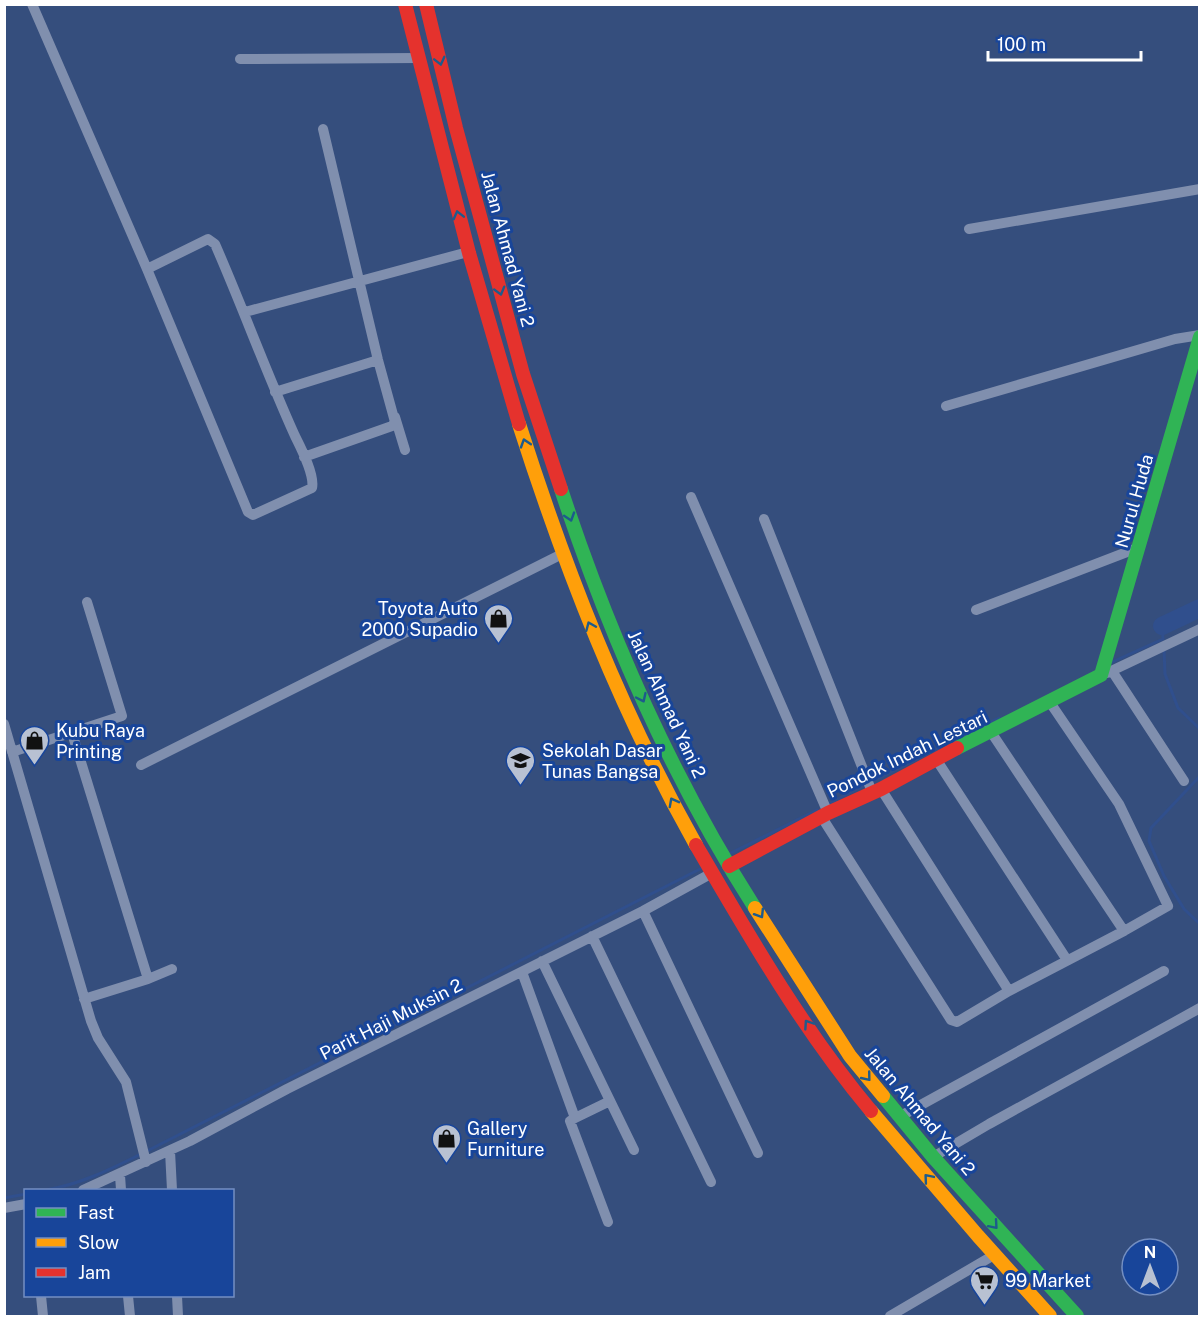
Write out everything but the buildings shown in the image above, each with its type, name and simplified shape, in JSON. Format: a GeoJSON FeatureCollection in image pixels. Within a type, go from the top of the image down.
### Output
{"type":"FeatureCollection","features":[{"type":"Feature","properties":{"kind":"main road","name":"Jalan Ahmad Yani 2"},"geometry":{"type":"LineString","coordinates":[[405,4],[468,252],[504,380],[562,554],[624,705],[701,854],[796,1007],[840,1071],[994,1255],[1050,1317]]}},
{"type":"Feature","properties":{"kind":"main road","name":"Jalan Ahmad Yani 2"},"geometry":{"type":"LineString","coordinates":[[426,4],[456,128],[520,364],[576,534],[620,649],[643,700],[729,866],[850,1056],[933,1157],[1077,1317]]}},
{"type":"Feature","properties":{"kind":"main road","name":"Nurul Huda"},"geometry":{"type":"LineString","coordinates":[[1107,673],[1200,336]]}},
{"type":"Feature","properties":{"kind":"main road","name":"Pondok Indah Lestari"},"geometry":{"type":"LineString","coordinates":[[729,866],[825,814],[1107,673]]}},
{"type":"Feature","properties":{"kind":"street"},"geometry":{"type":"LineString","coordinates":[[32,4],[250,515],[312,488],[313,481],[304,457],[212,240],[208,239],[147,269]]}},
{"type":"Feature","properties":{"kind":"street"},"geometry":{"type":"LineString","coordinates":[[240,59],[419,58]]}},
{"type":"Feature","properties":{"kind":"street"},"geometry":{"type":"LineString","coordinates":[[323,129],[378,360],[405,450]]}},
{"type":"Feature","properties":{"kind":"street"},"geometry":{"type":"LineString","coordinates":[[969,229],[1200,189]]}},
{"type":"Feature","properties":{"kind":"street"},"geometry":{"type":"LineString","coordinates":[[244,312],[468,252]]}},
{"type":"Feature","properties":{"kind":"street"},"geometry":{"type":"LineString","coordinates":[[946,406],[1175,339],[1200,336]]}},
{"type":"Feature","properties":{"kind":"street"},"geometry":{"type":"LineString","coordinates":[[275,392],[378,360]]}},
{"type":"Feature","properties":{"kind":"street"},"geometry":{"type":"LineString","coordinates":[[304,457],[392,426],[395,423],[395,417]]}},
{"type":"Feature","properties":{"kind":"street"},"geometry":{"type":"LineString","coordinates":[[691,497],[825,814],[951,1020],[957,1022],[1009,991],[1168,906],[1119,804],[1049,701]]}},
{"type":"Feature","properties":{"kind":"street"},"geometry":{"type":"LineString","coordinates":[[764,519],[877,790],[1009,991]]}},
{"type":"Feature","properties":{"kind":"street"},"geometry":{"type":"LineString","coordinates":[[976,610],[1140,547]]}},
{"type":"Feature","properties":{"kind":"street"},"geometry":{"type":"LineString","coordinates":[[141,765],[562,554]]}},
{"type":"Feature","properties":{"kind":"street"},"geometry":{"type":"LineString","coordinates":[[12,752],[122,716],[87,602]]}},
{"type":"Feature","properties":{"kind":"street"},"geometry":{"type":"LineString","coordinates":[[1184,781],[1107,673],[1200,629]]}},
{"type":"Feature","properties":{"kind":"street"},"geometry":{"type":"LineString","coordinates":[[4,724],[84,999],[98,1038],[126,1082],[146,1162]]}},
{"type":"Feature","properties":{"kind":"street"},"geometry":{"type":"LineString","coordinates":[[991,732],[1124,931]]}},
{"type":"Feature","properties":{"kind":"street"},"geometry":{"type":"LineString","coordinates":[[72,733],[148,979]]}},
{"type":"Feature","properties":{"kind":"street"},"geometry":{"type":"LineString","coordinates":[[936,759],[1067,960]]}},
{"type":"Feature","properties":{"kind":"street","name":"Parit Haji Muksin 2"},"geometry":{"type":"LineString","coordinates":[[88,1189],[170,1151],[287,1089],[643,911],[712,872]]}},
{"type":"Feature","properties":{"kind":"street"},"geometry":{"type":"LineString","coordinates":[[643,911],[758,1153]]}},
{"type":"Feature","properties":{"kind":"street"},"geometry":{"type":"LineString","coordinates":[[592,936],[711,1182]]}},
{"type":"Feature","properties":{"kind":"street"},"geometry":{"type":"LineString","coordinates":[[542,961],[634,1150]]}},
{"type":"Feature","properties":{"kind":"street"},"geometry":{"type":"LineString","coordinates":[[84,999],[172,969]]}},
{"type":"Feature","properties":{"kind":"street"},"geometry":{"type":"LineString","coordinates":[[899,1117],[1164,971]]}},
{"type":"Feature","properties":{"kind":"street"},"geometry":{"type":"LineString","coordinates":[[522,972],[575,1118]]}},
{"type":"Feature","properties":{"kind":"street"},"geometry":{"type":"LineString","coordinates":[[933,1157],[1200,1008]]}},
{"type":"Feature","properties":{"kind":"street"},"geometry":{"type":"LineString","coordinates":[[608,1222],[570,1121],[610,1101]]}},
{"type":"Feature","properties":{"kind":"street"},"geometry":{"type":"LineString","coordinates":[[170,1151],[172,1189]]}},
{"type":"Feature","properties":{"kind":"street"},"geometry":{"type":"LineString","coordinates":[[120,1175],[121,1189]]}},
{"type":"Feature","properties":{"kind":"street"},"geometry":{"type":"LineString","coordinates":[[4,1208],[24,1204]]}},
{"type":"Feature","properties":{"kind":"street"},"geometry":{"type":"LineString","coordinates":[[890,1317],[994,1255]]}},
{"type":"Feature","properties":{"kind":"street"},"geometry":{"type":"LineString","coordinates":[[41,1297],[43,1317]]}},
{"type":"Feature","properties":{"kind":"street"},"geometry":{"type":"LineString","coordinates":[[128,1297],[130,1317]]}},
{"type":"Feature","properties":{"kind":"street"},"geometry":{"type":"LineString","coordinates":[[177,1297],[178,1317]]}},
{"type":"Feature","properties":{"kind":"waterway"},"geometry":{"type":"LineString","coordinates":[[1162,626],[1200,608]]}},
{"type":"Feature","properties":{"kind":"waterway"},"geometry":{"type":"LineString","coordinates":[[1162,626],[1163,639]]}},
{"type":"Feature","properties":{"kind":"waterway"},"geometry":{"type":"LineString","coordinates":[[1110,663],[1163,639]]}},
{"type":"Feature","properties":{"kind":"waterway"},"geometry":{"type":"LineString","coordinates":[[1164,649],[1165,674],[1178,708],[1200,729]]}},
{"type":"Feature","properties":{"kind":"waterway"},"geometry":{"type":"LineString","coordinates":[[871,782],[999,718]]}},
{"type":"Feature","properties":{"kind":"waterway"},"geometry":{"type":"LineString","coordinates":[[1200,776],[1151,828],[1149,841],[1164,876],[1184,909],[1200,924]]}},
{"type":"Feature","properties":{"kind":"waterway"},"geometry":{"type":"LineString","coordinates":[[828,804],[865,785]]}},
{"type":"Feature","properties":{"kind":"waterway"},"geometry":{"type":"LineString","coordinates":[[729,854],[817,810]]}},
{"type":"Feature","properties":{"kind":"waterway"},"geometry":{"type":"LineString","coordinates":[[147,1151],[702,868]]}},
{"type":"Feature","properties":{"kind":"waterway"},"geometry":{"type":"LineString","coordinates":[[50,1189],[83,1180],[141,1154]]}},
{"type":"Feature","properties":{"kind":"waterway"},"geometry":{"type":"LineString","coordinates":[[4,1198],[24,1194]]}},
{"type":"Feature","properties":{"kind":"traffic: fast"},"geometry":{"type":"LineString","coordinates":[[957,748],[1101,675],[1200,337]]}},
{"type":"Feature","properties":{"kind":"traffic: fast"},"geometry":{"type":"LineString","coordinates":[[561,489],[600,598],[645,704],[696,808],[755,908]]}},
{"type":"Feature","properties":{"kind":"traffic: fast"},"geometry":{"type":"LineString","coordinates":[[883,1096],[933,1157],[1077,1316]]}},
{"type":"Feature","properties":{"kind":"traffic: slow"},"geometry":{"type":"LineString","coordinates":[[519,424],[556,533],[597,639],[643,743],[696,845]]}},
{"type":"Feature","properties":{"kind":"traffic: slow"},"geometry":{"type":"LineString","coordinates":[[755,908],[850,1056],[883,1096]]}},
{"type":"Feature","properties":{"kind":"traffic: slow"},"geometry":{"type":"LineString","coordinates":[[871,1111],[1050,1316]]}},
{"type":"Feature","properties":{"kind":"traffic: jam"},"geometry":{"type":"LineString","coordinates":[[405,4],[469,253],[519,424]]}},
{"type":"Feature","properties":{"kind":"traffic: jam"},"geometry":{"type":"LineString","coordinates":[[426,4],[456,128],[523,374],[561,489]]}},
{"type":"Feature","properties":{"kind":"traffic: jam"},"geometry":{"type":"LineString","coordinates":[[729,866],[957,748]]}},
{"type":"Feature","properties":{"kind":"traffic: jam"},"geometry":{"type":"LineString","coordinates":[[696,845],[800,1015],[822,1048],[871,1111]]}},
{"type":"Feature","properties":{"kind":"place","name":"Toyota Auto 2000 Supadio"},"geometry":{"type":"Point","coordinates":[499,644]}},
{"type":"Feature","properties":{"kind":"place","name":"Kubu Raya Printing"},"geometry":{"type":"Point","coordinates":[35,766]}},
{"type":"Feature","properties":{"kind":"place","name":"Sekolah Dasar Tunas Bangsa"},"geometry":{"type":"Point","coordinates":[521,786]}},
{"type":"Feature","properties":{"kind":"place","name":"Gallery Furniture"},"geometry":{"type":"Point","coordinates":[446,1164]}},
{"type":"Feature","properties":{"kind":"place","name":"99 Market"},"geometry":{"type":"Point","coordinates":[984,1306]}}]}
